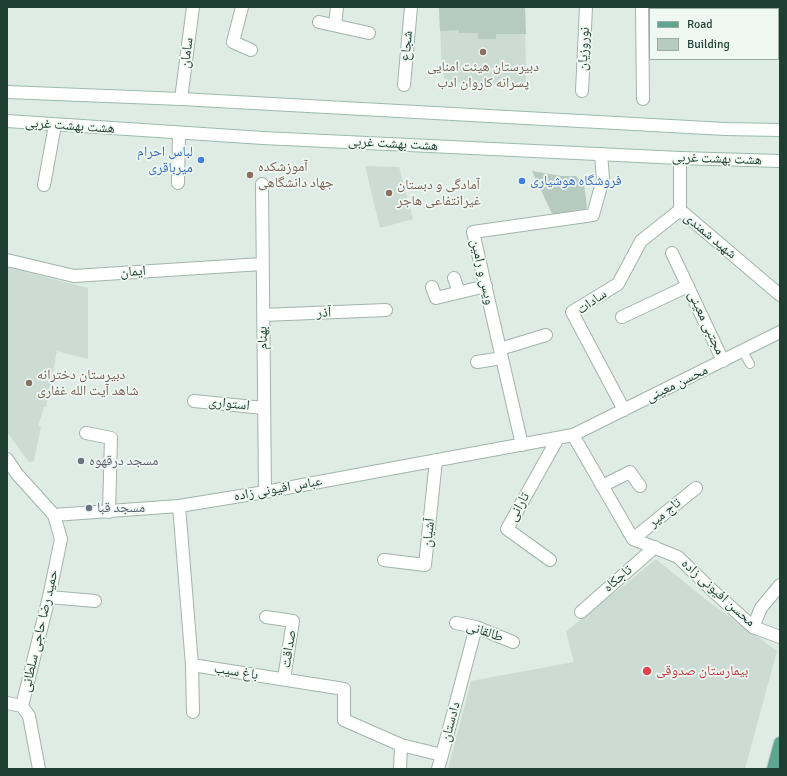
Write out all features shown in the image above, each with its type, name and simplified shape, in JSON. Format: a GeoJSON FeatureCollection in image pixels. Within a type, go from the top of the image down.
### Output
{"type":"FeatureCollection","features":[{"type":"Feature","properties":{"kind":"main road"},"geometry":{"type":"LineString","coordinates":[[773,769],[780,743]]}},
{"type":"Feature","properties":{"kind":"street","name":"سامان"},"geometry":{"type":"LineString","coordinates":[[181,99],[193,7]]}},
{"type":"Feature","properties":{"kind":"street"},"geometry":{"type":"LineString","coordinates":[[242,7],[232,42],[251,50]]}},
{"type":"Feature","properties":{"kind":"street"},"geometry":{"type":"LineString","coordinates":[[335,25],[337,7]]}},
{"type":"Feature","properties":{"kind":"street","name":"شجاع"},"geometry":{"type":"LineString","coordinates":[[404,85],[411,7]]}},
{"type":"Feature","properties":{"kind":"street","name":"نوروزیان"},"geometry":{"type":"LineString","coordinates":[[582,91],[586,7]]}},
{"type":"Feature","properties":{"kind":"street"},"geometry":{"type":"LineString","coordinates":[[642,7],[643,99]]}},
{"type":"Feature","properties":{"kind":"street"},"geometry":{"type":"LineString","coordinates":[[319,22],[369,33]]}},
{"type":"Feature","properties":{"kind":"street"},"geometry":{"type":"LineString","coordinates":[[7,84],[12,92],[181,99],[725,129],[780,130]]}},
{"type":"Feature","properties":{"kind":"street","name":"هشت بهشت غربی"},"geometry":{"type":"LineString","coordinates":[[8,123],[680,158],[780,161]]}},
{"type":"Feature","properties":{"kind":"street"},"geometry":{"type":"LineString","coordinates":[[44,185],[55,125]]}},
{"type":"Feature","properties":{"kind":"street"},"geometry":{"type":"LineString","coordinates":[[178,183],[179,133]]}},
{"type":"Feature","properties":{"kind":"street","name":"ویس و رامین"},"geometry":{"type":"LineString","coordinates":[[522,445],[473,232],[593,215],[603,179],[601,154]]}},
{"type":"Feature","properties":{"kind":"street","name":"شهید شمندی"},"geometry":{"type":"LineString","coordinates":[[680,158],[680,210],[780,295]]}},
{"type":"Feature","properties":{"kind":"street","name":"بهنام"},"geometry":{"type":"LineString","coordinates":[[262,184],[262,315],[265,492]]}},
{"type":"Feature","properties":{"kind":"street","name":"سادات"},"geometry":{"type":"LineString","coordinates":[[624,410],[572,312],[618,284],[641,241],[680,210]]}},
{"type":"Feature","properties":{"kind":"street","name":"مجتبی معینی"},"geometry":{"type":"LineString","coordinates":[[672,253],[723,361]]}},
{"type":"Feature","properties":{"kind":"street","name":"ایمان"},"geometry":{"type":"LineString","coordinates":[[7,260],[74,276],[262,264]]}},
{"type":"Feature","properties":{"kind":"street"},"geometry":{"type":"LineString","coordinates":[[454,278],[459,292]]}},
{"type":"Feature","properties":{"kind":"street"},"geometry":{"type":"LineString","coordinates":[[434,293],[459,292],[486,286]]}},
{"type":"Feature","properties":{"kind":"street","name":"مجتبی معینی"},"geometry":{"type":"LineString","coordinates":[[622,317],[688,286]]}},
{"type":"Feature","properties":{"kind":"street","name":"آذر"},"geometry":{"type":"LineString","coordinates":[[262,315],[386,310]]}},
{"type":"Feature","properties":{"kind":"street","name":"محسن معینی"},"geometry":{"type":"LineString","coordinates":[[573,435],[780,332]]}},
{"type":"Feature","properties":{"kind":"street"},"geometry":{"type":"LineString","coordinates":[[477,362],[501,354],[546,335]]}},
{"type":"Feature","properties":{"kind":"street","name":"استواری"},"geometry":{"type":"LineString","coordinates":[[194,401],[264,408]]}},
{"type":"Feature","properties":{"kind":"street"},"geometry":{"type":"LineString","coordinates":[[86,433],[111,438],[110,512]]}},
{"type":"Feature","properties":{"kind":"street"},"geometry":{"type":"LineString","coordinates":[[573,435],[634,539]]}},
{"type":"Feature","properties":{"kind":"street","name":"عباس افیونی زاده"},"geometry":{"type":"LineString","coordinates":[[54,515],[179,506],[265,492],[573,435]]}},
{"type":"Feature","properties":{"kind":"street","name":"تارانی"},"geometry":{"type":"LineString","coordinates":[[550,560],[507,529],[558,438]]}},
{"type":"Feature","properties":{"kind":"street"},"geometry":{"type":"LineString","coordinates":[[7,459],[17,474],[54,515]]}},
{"type":"Feature","properties":{"kind":"street","name":"آشیان"},"geometry":{"type":"LineString","coordinates":[[384,560],[425,565],[436,460]]}},
{"type":"Feature","properties":{"kind":"street"},"geometry":{"type":"LineString","coordinates":[[602,486],[630,472],[640,486]]}},
{"type":"Feature","properties":{"kind":"street","name":"تاج میر"},"geometry":{"type":"LineString","coordinates":[[634,539],[696,488]]}},
{"type":"Feature","properties":{"kind":"street"},"geometry":{"type":"LineString","coordinates":[[179,506],[192,665],[193,712]]}},
{"type":"Feature","properties":{"kind":"street","name":"حمید رضا حاجی سلطانی"},"geometry":{"type":"LineString","coordinates":[[39,769],[29,716],[22,706],[50,597],[61,539],[54,515]]}},
{"type":"Feature","properties":{"kind":"street","name":"محسن افیونی زاده"},"geometry":{"type":"LineString","coordinates":[[634,539],[678,557],[753,627],[780,637]]}},
{"type":"Feature","properties":{"kind":"street","name":"تاجکاه"},"geometry":{"type":"LineString","coordinates":[[581,612],[655,547]]}},
{"type":"Feature","properties":{"kind":"street"},"geometry":{"type":"LineString","coordinates":[[753,627],[761,608],[780,585]]}},
{"type":"Feature","properties":{"kind":"street"},"geometry":{"type":"LineString","coordinates":[[50,597],[95,601]]}},
{"type":"Feature","properties":{"kind":"street","name":"صداقت"},"geometry":{"type":"LineString","coordinates":[[266,617],[293,622],[284,679]]}},
{"type":"Feature","properties":{"kind":"street","name":"طالقانی"},"geometry":{"type":"LineString","coordinates":[[456,623],[476,627],[513,642]]}},
{"type":"Feature","properties":{"kind":"street","name":"دادستان"},"geometry":{"type":"LineString","coordinates":[[401,746],[442,754],[476,627]]}},
{"type":"Feature","properties":{"kind":"street","name":"باغ سیب"},"geometry":{"type":"LineString","coordinates":[[192,665],[344,689],[344,720],[401,746]]}},
{"type":"Feature","properties":{"kind":"street"},"geometry":{"type":"LineString","coordinates":[[7,702],[22,706]]}},
{"type":"Feature","properties":{"kind":"street"},"geometry":{"type":"LineString","coordinates":[[400,769],[401,746]]}},
{"type":"Feature","properties":{"kind":"street"},"geometry":{"type":"LineString","coordinates":[[438,769],[442,754]]}},
{"type":"Feature","properties":{"kind":"lane"},"geometry":{"type":"LineString","coordinates":[[742,350],[750,364]]}},
{"type":"Feature","properties":{"kind":"shaded area","name":"دبیرستان هیئت امنایی پسرانه کاروان ادب"},"geometry":{"type":"Polygon","coordinates":[[[439,7],[525,7],[526,86],[446,82],[442,71],[439,7]]]}},
{"type":"Feature","properties":{"kind":"shaded area","name":"آمادگی و دبستان غیرانتفاعی هاجر"},"geometry":{"type":"Polygon","coordinates":[[[365,166],[399,167],[413,219],[380,228],[365,166]]]}},
{"type":"Feature","properties":{"kind":"shaded area","name":"دبیرستان دخترانه شاهد آیت الله غفاری"},"geometry":{"type":"Polygon","coordinates":[[[7,267],[88,288],[88,359],[57,351],[46,407],[44,407],[38,426],[41,427],[34,461],[29,462],[7,432],[7,267]]]}},
{"type":"Feature","properties":{"kind":"shaded area","name":"بیمارستان صدوقی"},"geometry":{"type":"Polygon","coordinates":[[[656,559],[705,599],[777,651],[745,769],[448,769],[471,681],[574,662],[566,632],[656,559]]]}},
{"type":"Feature","properties":{"kind":"building"},"geometry":{"type":"Polygon","coordinates":[[[439,7],[525,7],[526,34],[496,34],[496,39],[478,39],[478,33],[459,33],[459,30],[440,31],[439,7]]]}},
{"type":"Feature","properties":{"kind":"building"},"geometry":{"type":"Polygon","coordinates":[[[532,171],[562,176],[576,176],[584,184],[587,207],[585,210],[577,212],[573,209],[575,212],[554,218],[532,171]]]}},
{"type":"Feature","properties":{"kind":"place","name":"دبیرستان هیئت امنایی پسرانه کاروان ادب"},"geometry":{"type":"Point","coordinates":[483,52]}},
{"type":"Feature","properties":{"kind":"place","name":"لباس احرام میرباقری"},"geometry":{"type":"Point","coordinates":[201,160]}},
{"type":"Feature","properties":{"kind":"place","name":"آموزشکده جهاد دانشگاهی"},"geometry":{"type":"Point","coordinates":[250,175]}},
{"type":"Feature","properties":{"kind":"place","name":"فروشگاه هوشیاری"},"geometry":{"type":"Point","coordinates":[522,181]}},
{"type":"Feature","properties":{"kind":"place","name":"آمادگی و دبستان غیرانتفاعی هاجر"},"geometry":{"type":"Point","coordinates":[389,193]}},
{"type":"Feature","properties":{"kind":"place","name":"دبیرستان دخترانه شاهد آیت الله غفاری"},"geometry":{"type":"Point","coordinates":[29,383]}},
{"type":"Feature","properties":{"kind":"place","name":"مسجد درقهوه"},"geometry":{"type":"Point","coordinates":[81,461]}},
{"type":"Feature","properties":{"kind":"place","name":"مسجد قبا"},"geometry":{"type":"Point","coordinates":[89,508]}},
{"type":"Feature","properties":{"kind":"place","name":"بیمارستان صدوقی"},"geometry":{"type":"Point","coordinates":[647,671]}}]}
